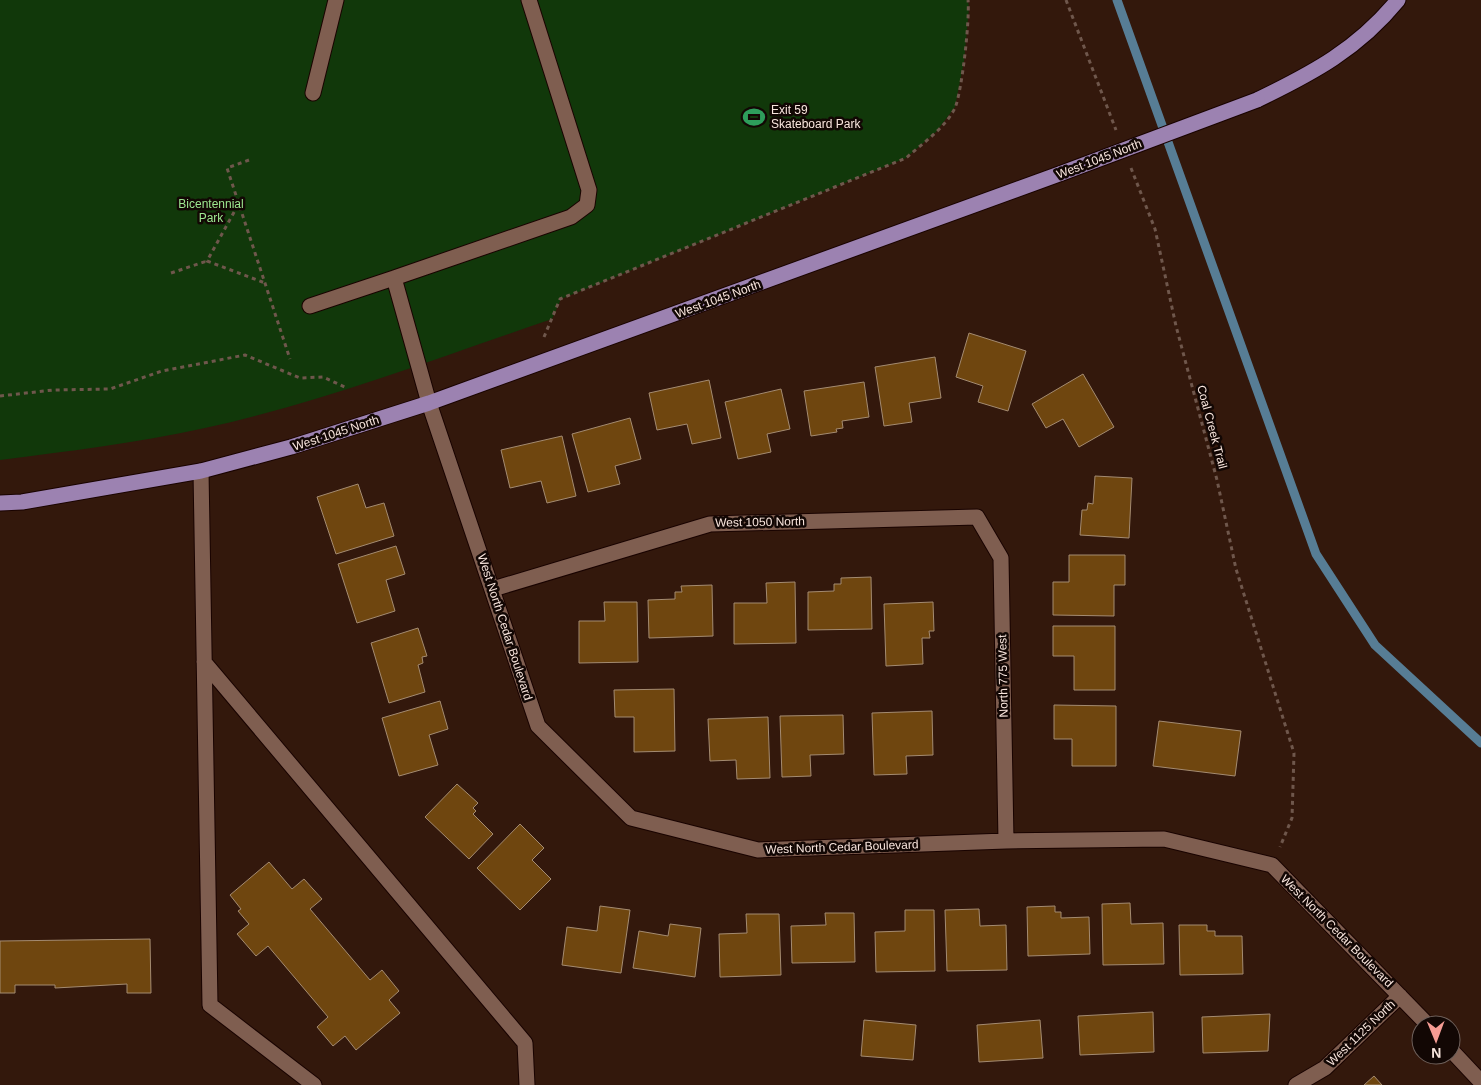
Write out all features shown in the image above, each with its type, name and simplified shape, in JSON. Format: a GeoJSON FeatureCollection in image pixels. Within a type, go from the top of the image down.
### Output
{"type":"FeatureCollection","features":[{"type":"Feature","properties":{"kind":"main road","name":"West 1045 North"},"geometry":{"type":"LineString","coordinates":[[0,503],[22,502],[201,471],[291,447],[429,404],[1257,100],[1342,55],[1364,36],[1398,0]]}},
{"type":"Feature","properties":{"kind":"street"},"geometry":{"type":"LineString","coordinates":[[313,93],[336,0]]}},
{"type":"Feature","properties":{"kind":"street"},"geometry":{"type":"LineString","coordinates":[[310,306],[570,217],[587,205],[589,190],[529,0]]}},
{"type":"Feature","properties":{"kind":"street","name":"West North Cedar Boulevard"},"geometry":{"type":"LineString","coordinates":[[394,278],[429,404],[538,726],[631,818],[758,850],[1006,841],[1164,839],[1272,865],[1418,1015]]}},
{"type":"Feature","properties":{"kind":"street"},"geometry":{"type":"LineString","coordinates":[[201,471],[210,1005],[314,1085]]}},
{"type":"Feature","properties":{"kind":"street","name":"West 1050 North"},"geometry":{"type":"LineString","coordinates":[[493,589],[710,524],[977,517]]}},
{"type":"Feature","properties":{"kind":"street","name":"North 775 West"},"geometry":{"type":"LineString","coordinates":[[977,517],[1001,558],[1006,841]]}},
{"type":"Feature","properties":{"kind":"street"},"geometry":{"type":"LineString","coordinates":[[204,662],[525,1043],[527,1085]]}},
{"type":"Feature","properties":{"kind":"street","name":"West 1125 North"},"geometry":{"type":"LineString","coordinates":[[1296,1085],[1325,1068],[1400,996]]}},
{"type":"Feature","properties":{"kind":"street"},"geometry":{"type":"LineString","coordinates":[[1461,1061],[1481,1082]]}},
{"type":"Feature","properties":{"kind":"path"},"geometry":{"type":"LineString","coordinates":[[530,367],[560,299],[906,158],[936,132],[955,108],[964,61],[968,0]]}},
{"type":"Feature","properties":{"kind":"path"},"geometry":{"type":"LineString","coordinates":[[1066,0],[1119,137]]}},
{"type":"Feature","properties":{"kind":"path"},"geometry":{"type":"LineString","coordinates":[[249,160],[226,168],[290,359]]}},
{"type":"Feature","properties":{"kind":"path","name":"Coal Creek Trail"},"geometry":{"type":"LineString","coordinates":[[1130,164],[1155,228],[1176,326],[1217,480],[1236,569],[1294,753],[1292,818],[1272,865]]}},
{"type":"Feature","properties":{"kind":"path"},"geometry":{"type":"LineString","coordinates":[[207,261],[239,205]]}},
{"type":"Feature","properties":{"kind":"path"},"geometry":{"type":"LineString","coordinates":[[171,273],[207,261],[265,283]]}},
{"type":"Feature","properties":{"kind":"path"},"geometry":{"type":"LineString","coordinates":[[0,396],[53,390],[110,388],[162,371],[245,355],[300,378],[323,377],[348,388]]}},
{"type":"Feature","properties":{"kind":"green space","name":"Bicentennial Park"},"geometry":{"type":"Polygon","coordinates":[[[0,0],[968,0],[969,8],[964,61],[955,107],[936,132],[906,158],[561,299],[552,319],[380,378],[293,405],[205,428],[78,450],[0,460],[0,0]]]}},
{"type":"Feature","properties":{"kind":"building"},"geometry":{"type":"Polygon","coordinates":[[[969,333],[1026,351],[1008,411],[978,402],[983,386],[956,377],[969,333]]]}},
{"type":"Feature","properties":{"kind":"building"},"geometry":{"type":"Polygon","coordinates":[[[935,357],[941,398],[909,403],[912,422],[884,426],[875,367],[935,357]]]}},
{"type":"Feature","properties":{"kind":"building"},"geometry":{"type":"Polygon","coordinates":[[[1083,374],[1114,427],[1079,447],[1063,419],[1046,428],[1032,404],[1083,374]]]}},
{"type":"Feature","properties":{"kind":"building"},"geometry":{"type":"Polygon","coordinates":[[[709,380],[721,438],[692,444],[687,424],[657,430],[649,393],[709,380]]]}},
{"type":"Feature","properties":{"kind":"building"},"geometry":{"type":"Polygon","coordinates":[[[864,382],[869,417],[842,421],[843,428],[836,429],[837,432],[811,436],[804,391],[864,382]]]}},
{"type":"Feature","properties":{"kind":"building"},"geometry":{"type":"Polygon","coordinates":[[[781,389],[790,429],[767,434],[771,452],[738,459],[725,402],[781,389]]]}},
{"type":"Feature","properties":{"kind":"building"},"geometry":{"type":"Polygon","coordinates":[[[630,418],[641,459],[615,466],[620,484],[588,492],[572,434],[630,418]]]}},
{"type":"Feature","properties":{"kind":"building"},"geometry":{"type":"Polygon","coordinates":[[[562,436],[576,496],[547,503],[541,481],[510,488],[501,450],[562,436]]]}},
{"type":"Feature","properties":{"kind":"building"},"geometry":{"type":"Polygon","coordinates":[[[1095,476],[1132,478],[1129,538],[1080,535],[1082,510],[1087,510],[1088,503],[1093,504],[1095,476]]]}},
{"type":"Feature","properties":{"kind":"building"},"geometry":{"type":"Polygon","coordinates":[[[358,484],[366,508],[384,503],[394,536],[336,554],[317,497],[358,484]]]}},
{"type":"Feature","properties":{"kind":"building"},"geometry":{"type":"Polygon","coordinates":[[[396,546],[405,574],[386,580],[395,611],[357,623],[338,564],[396,546]]]}},
{"type":"Feature","properties":{"kind":"building"},"geometry":{"type":"Polygon","coordinates":[[[1069,555],[1125,555],[1125,585],[1114,585],[1114,616],[1053,615],[1053,582],[1069,582],[1069,555]]]}},
{"type":"Feature","properties":{"kind":"building"},"geometry":{"type":"Polygon","coordinates":[[[871,577],[872,629],[808,630],[808,592],[834,591],[834,584],[841,584],[841,578],[871,577]]]}},
{"type":"Feature","properties":{"kind":"building"},"geometry":{"type":"Polygon","coordinates":[[[795,582],[796,643],[734,644],[734,603],[767,603],[766,583],[795,582]]]}},
{"type":"Feature","properties":{"kind":"building"},"geometry":{"type":"Polygon","coordinates":[[[712,585],[713,636],[649,638],[648,600],[675,599],[675,592],[682,592],[681,586],[712,585]]]}},
{"type":"Feature","properties":{"kind":"building"},"geometry":{"type":"Polygon","coordinates":[[[604,602],[637,602],[638,662],[579,663],[579,621],[605,621],[604,602]]]}},
{"type":"Feature","properties":{"kind":"building"},"geometry":{"type":"Polygon","coordinates":[[[933,602],[934,631],[929,631],[930,638],[922,638],[923,664],[886,666],[884,604],[933,602]]]}},
{"type":"Feature","properties":{"kind":"building"},"geometry":{"type":"Polygon","coordinates":[[[1053,626],[1115,626],[1115,690],[1074,690],[1074,656],[1053,656],[1053,626]]]}},
{"type":"Feature","properties":{"kind":"building"},"geometry":{"type":"Polygon","coordinates":[[[418,628],[427,656],[422,657],[423,663],[418,665],[425,692],[389,703],[371,643],[418,628]]]}},
{"type":"Feature","properties":{"kind":"building"},"geometry":{"type":"Polygon","coordinates":[[[674,689],[675,751],[634,752],[634,717],[615,717],[614,690],[674,689]]]}},
{"type":"Feature","properties":{"kind":"building"},"geometry":{"type":"Polygon","coordinates":[[[440,701],[448,729],[429,735],[438,765],[399,776],[382,718],[440,701]]]}},
{"type":"Feature","properties":{"kind":"building"},"geometry":{"type":"Polygon","coordinates":[[[1054,705],[1116,706],[1116,766],[1072,766],[1072,739],[1054,739],[1054,705]]]}},
{"type":"Feature","properties":{"kind":"building"},"geometry":{"type":"Polygon","coordinates":[[[932,711],[933,755],[906,756],[907,774],[874,775],[872,713],[932,711]]]}},
{"type":"Feature","properties":{"kind":"building"},"geometry":{"type":"Polygon","coordinates":[[[843,715],[844,754],[810,755],[811,776],[782,777],[780,716],[843,715]]]}},
{"type":"Feature","properties":{"kind":"building"},"geometry":{"type":"Polygon","coordinates":[[[768,717],[770,778],[737,779],[736,760],[710,761],[708,719],[768,717]]]}},
{"type":"Feature","properties":{"kind":"building"},"geometry":{"type":"Polygon","coordinates":[[[1159,721],[1241,731],[1235,776],[1153,766],[1159,721]]]}},
{"type":"Feature","properties":{"kind":"building"},"geometry":{"type":"Polygon","coordinates":[[[457,784],[478,803],[473,808],[476,811],[473,814],[493,834],[469,859],[425,817],[457,784]]]}},
{"type":"Feature","properties":{"kind":"building"},"geometry":{"type":"Polygon","coordinates":[[[520,824],[544,848],[532,860],[551,879],[520,910],[477,868],[520,824]]]}},
{"type":"Feature","properties":{"kind":"building"},"geometry":{"type":"Polygon","coordinates":[[[269,862],[292,889],[304,879],[322,899],[310,909],[370,980],[382,970],[399,991],[389,1000],[400,1013],[356,1050],[345,1036],[333,1046],[317,1027],[328,1017],[268,946],[256,956],[237,934],[249,924],[238,911],[241,909],[230,895],[269,862]]]}},
{"type":"Feature","properties":{"kind":"building"},"geometry":{"type":"Polygon","coordinates":[[[1130,903],[1131,924],[1163,923],[1164,964],[1103,965],[1102,904],[1130,903]]]}},
{"type":"Feature","properties":{"kind":"building"},"geometry":{"type":"Polygon","coordinates":[[[600,906],[630,910],[621,973],[562,965],[567,927],[597,931],[600,906]]]}},
{"type":"Feature","properties":{"kind":"building"},"geometry":{"type":"Polygon","coordinates":[[[1055,906],[1055,912],[1061,912],[1061,918],[1089,917],[1090,954],[1028,956],[1027,907],[1055,906]]]}},
{"type":"Feature","properties":{"kind":"building"},"geometry":{"type":"Polygon","coordinates":[[[979,909],[980,926],[1006,925],[1007,970],[947,971],[945,910],[979,909]]]}},
{"type":"Feature","properties":{"kind":"building"},"geometry":{"type":"Polygon","coordinates":[[[905,910],[934,910],[935,971],[876,972],[875,932],[905,931],[905,910]]]}},
{"type":"Feature","properties":{"kind":"building"},"geometry":{"type":"Polygon","coordinates":[[[825,913],[854,913],[855,962],[792,963],[791,926],[826,925],[825,913]]]}},
{"type":"Feature","properties":{"kind":"building"},"geometry":{"type":"Polygon","coordinates":[[[746,914],[779,914],[781,975],[720,977],[719,934],[747,933],[746,914]]]}},
{"type":"Feature","properties":{"kind":"building"},"geometry":{"type":"Polygon","coordinates":[[[670,924],[701,928],[695,977],[633,968],[639,931],[668,936],[670,924]]]}},
{"type":"Feature","properties":{"kind":"building"},"geometry":{"type":"Polygon","coordinates":[[[1179,925],[1207,925],[1207,931],[1215,931],[1215,936],[1242,936],[1243,974],[1180,975],[1179,925]]]}},
{"type":"Feature","properties":{"kind":"building"},"geometry":{"type":"Polygon","coordinates":[[[150,939],[151,993],[127,993],[127,984],[55,988],[55,985],[15,985],[15,993],[0,993],[0,941],[150,939]]]}},
{"type":"Feature","properties":{"kind":"building"},"geometry":{"type":"Polygon","coordinates":[[[1153,1012],[1154,1052],[1080,1055],[1078,1016],[1153,1012]]]}},
{"type":"Feature","properties":{"kind":"building"},"geometry":{"type":"Polygon","coordinates":[[[1270,1014],[1268,1051],[1203,1053],[1202,1017],[1270,1014]]]}},
{"type":"Feature","properties":{"kind":"building"},"geometry":{"type":"Polygon","coordinates":[[[864,1020],[916,1025],[913,1060],[861,1056],[864,1020]]]}},
{"type":"Feature","properties":{"kind":"building"},"geometry":{"type":"Polygon","coordinates":[[[1040,1020],[1043,1058],[979,1062],[977,1025],[1040,1020]]]}},
{"type":"Feature","properties":{"kind":"building"},"geometry":{"type":"Polygon","coordinates":[[[1374,1076],[1382,1085],[1364,1085],[1374,1076]]]}},
{"type":"Feature","properties":{"kind":"waterway"},"geometry":{"type":"LineString","coordinates":[[1117,0],[1316,554],[1375,645],[1481,743]]}},
{"type":"Feature","properties":{"kind":"place","name":"Exit 59 Skateboard Park"},"geometry":{"type":"Point","coordinates":[754,117]}}]}
